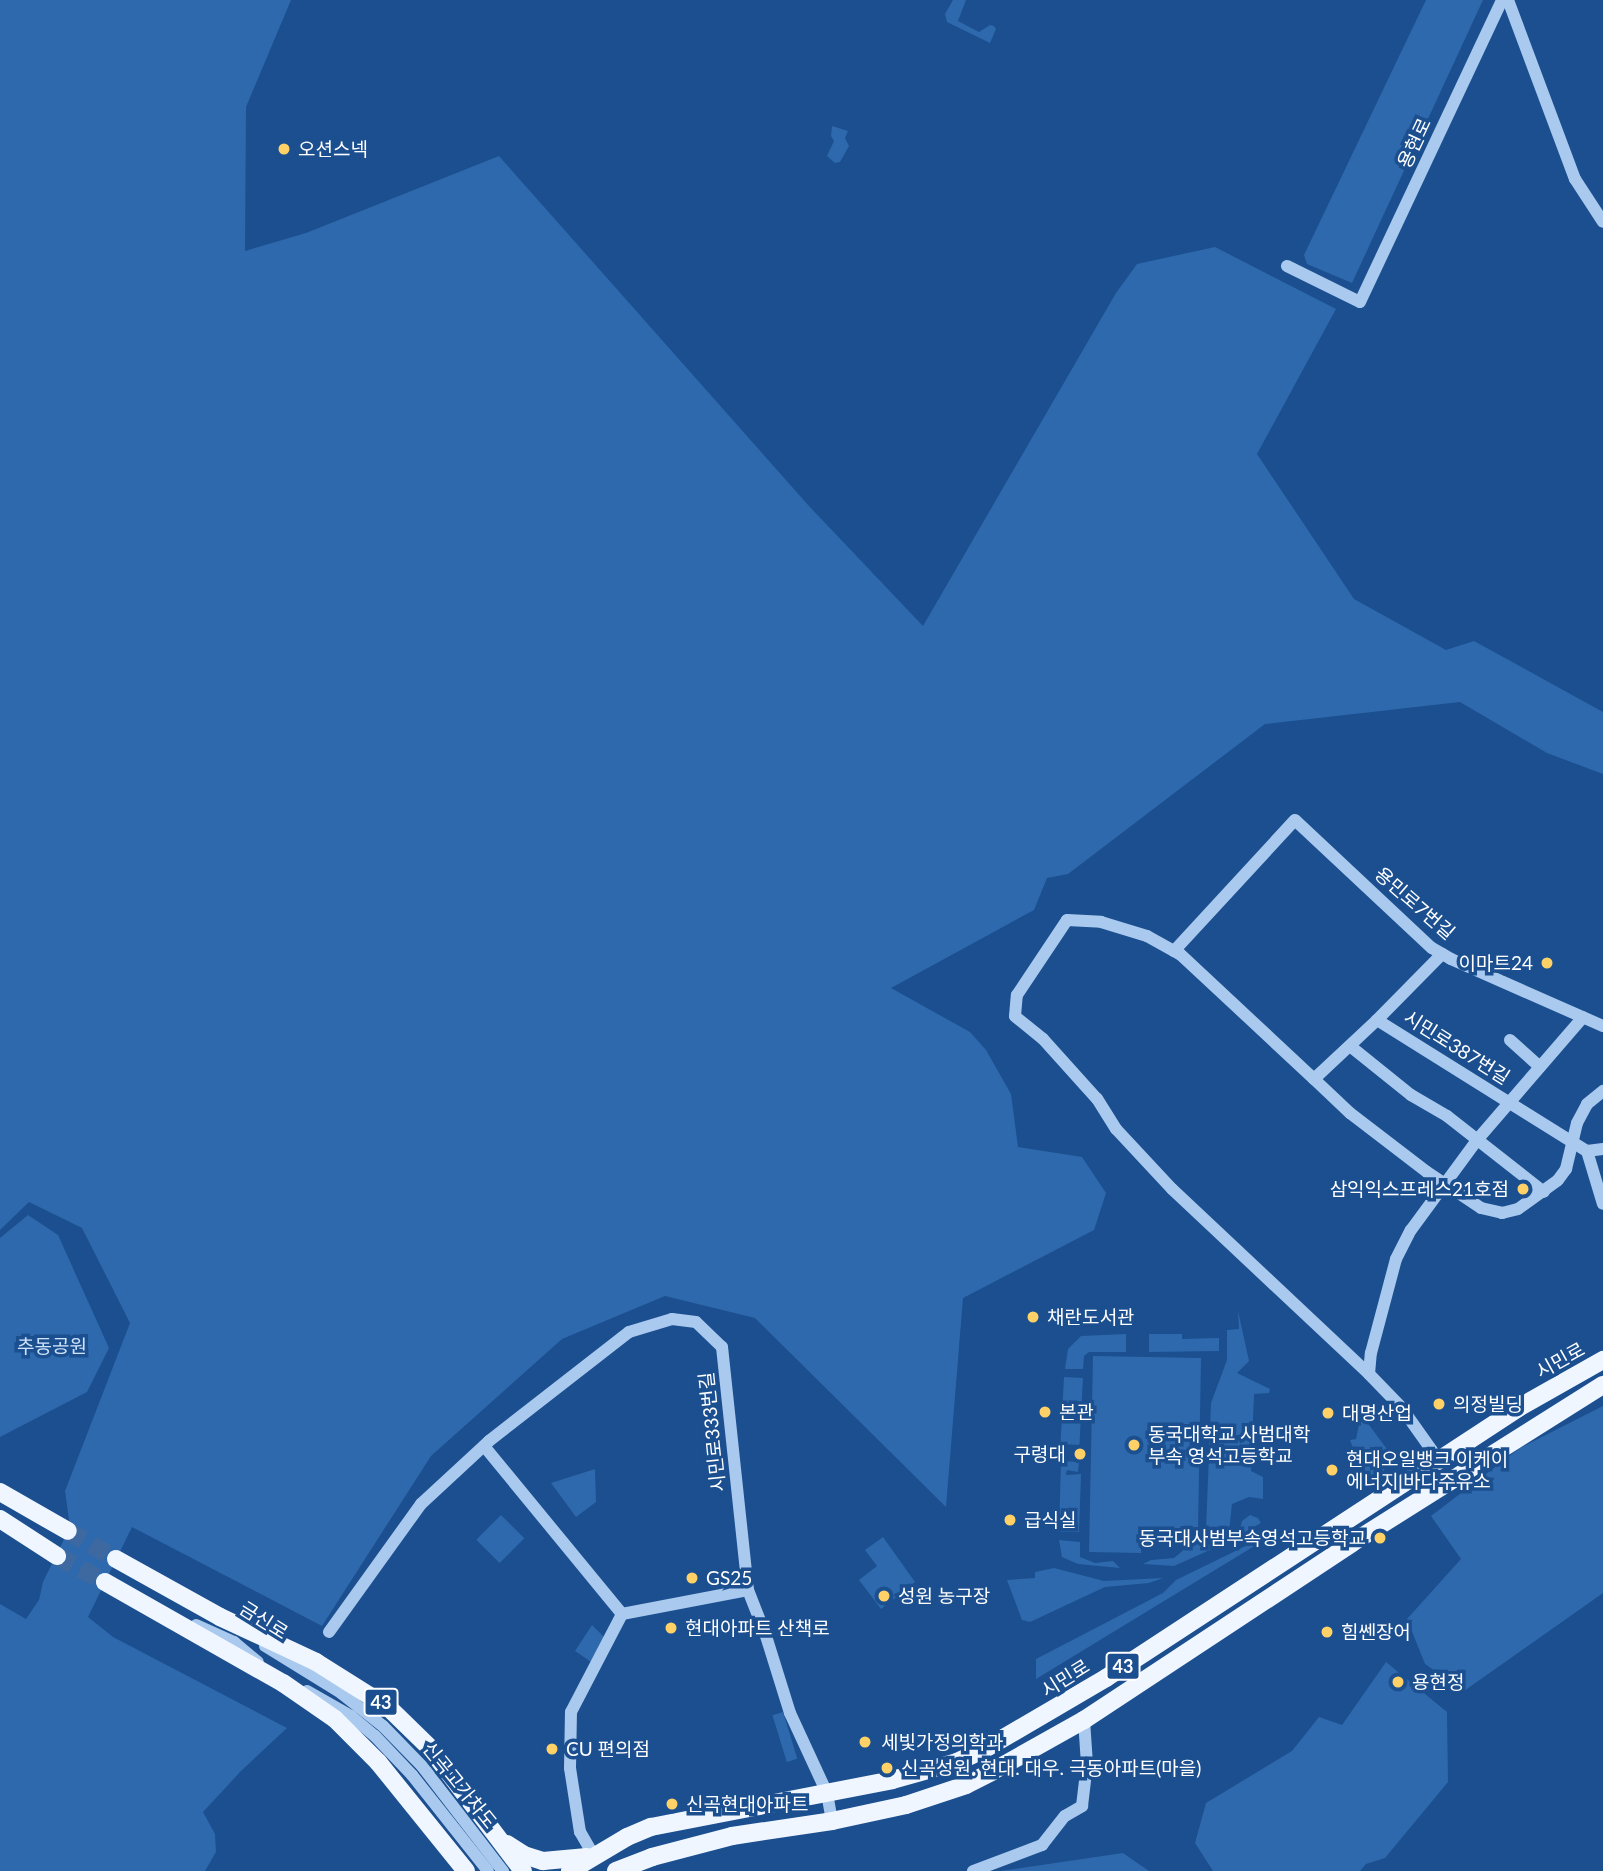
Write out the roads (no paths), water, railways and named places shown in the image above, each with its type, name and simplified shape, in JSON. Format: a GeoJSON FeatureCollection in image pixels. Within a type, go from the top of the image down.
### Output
{"type":"FeatureCollection","features":[{"type":"Feature","properties":{"kind":"main road","name":"시민로"},"geometry":{"type":"LineString","coordinates":[[570,1871],[627,1837],[665,1823],[929,1771],[957,1762],[1009,1737],[1106,1678],[1438,1459],[1530,1401],[1603,1360]]}},
{"type":"Feature","properties":{"kind":"main road","name":"43"},"geometry":{"type":"LineString","coordinates":[[616,1871],[732,1836],[832,1821],[906,1804],[966,1785],[1084,1720],[1374,1528],[1603,1385]]}},
{"type":"Feature","properties":{"kind":"main road"},"geometry":{"type":"LineString","coordinates":[[0,1492],[68,1531]]}},
{"type":"Feature","properties":{"kind":"main road"},"geometry":{"type":"LineString","coordinates":[[0,1519],[57,1556]]}},
{"type":"Feature","properties":{"kind":"main road","name":"금신로"},"geometry":{"type":"LineString","coordinates":[[116,1559],[220,1618]]}},
{"type":"Feature","properties":{"kind":"main road","name":"금신로"},"geometry":{"type":"LineString","coordinates":[[106,1581],[153,1607]]}},
{"type":"Feature","properties":{"kind":"main road"},"geometry":{"type":"LineString","coordinates":[[153,1607],[283,1683],[335,1719],[384,1769],[462,1867]]}},
{"type":"Feature","properties":{"kind":"main road","name":"43"},"geometry":{"type":"LineString","coordinates":[[220,1618],[316,1662],[389,1708],[430,1748],[498,1839]]}},
{"type":"Feature","properties":{"kind":"main road"},"geometry":{"type":"LineString","coordinates":[[498,1839],[537,1860],[555,1861],[593,1856]]}},
{"type":"Feature","properties":{"kind":"main road"},"geometry":{"type":"LineString","coordinates":[[498,1839],[523,1871]]}},
{"type":"Feature","properties":{"kind":"street","name":"용현로"},"geometry":{"type":"LineString","coordinates":[[1287,266],[1360,302],[1502,0]]}},
{"type":"Feature","properties":{"kind":"street"},"geometry":{"type":"LineString","coordinates":[[1508,0],[1575,179],[1603,222]]}},
{"type":"Feature","properties":{"kind":"street","name":"용민로7번길"},"geometry":{"type":"LineString","coordinates":[[1174,951],[1295,820],[1442,954],[1603,1026]]}},
{"type":"Feature","properties":{"kind":"street"},"geometry":{"type":"LineString","coordinates":[[1438,1459],[1410,1417],[1369,1374],[1172,1189],[1116,1129],[1097,1098],[1043,1039],[1015,1016],[1017,995],[1067,919],[1101,922],[1147,936],[1174,951],[1350,1113],[1444,1183],[1482,1208],[1502,1213],[1518,1209],[1544,1192],[1566,1169],[1571,1142],[1587,1104],[1603,1091]]}},
{"type":"Feature","properties":{"kind":"street"},"geometry":{"type":"LineString","coordinates":[[1377,1020],[1442,954]]}},
{"type":"Feature","properties":{"kind":"street"},"geometry":{"type":"LineString","coordinates":[[1369,1374],[1371,1353],[1398,1253],[1444,1183],[1477,1140],[1583,1017]]}},
{"type":"Feature","properties":{"kind":"street","name":"시민로387번길"},"geometry":{"type":"LineString","coordinates":[[1314,1079],[1377,1020],[1587,1152]]}},
{"type":"Feature","properties":{"kind":"street"},"geometry":{"type":"LineString","coordinates":[[1510,1040],[1540,1067]]}},
{"type":"Feature","properties":{"kind":"street"},"geometry":{"type":"LineString","coordinates":[[1350,1045],[1411,1095],[1440,1111],[1544,1192]]}},
{"type":"Feature","properties":{"kind":"street"},"geometry":{"type":"LineString","coordinates":[[1603,1149],[1587,1152],[1603,1204]]}},
{"type":"Feature","properties":{"kind":"street","name":"시민로333번길"},"geometry":{"type":"LineString","coordinates":[[329,1632],[421,1504],[484,1446],[629,1332],[672,1319],[696,1322],[722,1347],[748,1590],[766,1636],[789,1713],[827,1793],[832,1821]]}},
{"type":"Feature","properties":{"kind":"street"},"geometry":{"type":"LineString","coordinates":[[484,1446],[622,1614]]}},
{"type":"Feature","properties":{"kind":"street"},"geometry":{"type":"LineString","coordinates":[[622,1614],[748,1590]]}},
{"type":"Feature","properties":{"kind":"street","name":"금신로"},"geometry":{"type":"LineString","coordinates":[[153,1607],[234,1642],[271,1672],[379,1731]]}},
{"type":"Feature","properties":{"kind":"street"},"geometry":{"type":"LineString","coordinates":[[593,1856],[580,1832],[570,1768],[571,1712],[622,1614]]}},
{"type":"Feature","properties":{"kind":"street","name":"금신로"},"geometry":{"type":"LineString","coordinates":[[220,1618],[341,1693],[379,1731]]}},
{"type":"Feature","properties":{"kind":"street"},"geometry":{"type":"LineString","coordinates":[[973,1871],[1042,1845],[1065,1816],[1082,1806],[1087,1764],[1084,1720]]}},
{"type":"Feature","properties":{"kind":"street","name":"신곡고가차도"},"geometry":{"type":"LineString","coordinates":[[379,1731],[488,1871]]}},
{"type":"Feature","properties":{"kind":"street","name":"신곡고가차도"},"geometry":{"type":"LineString","coordinates":[[379,1731],[422,1766],[503,1871]]}},
{"type":"Feature","properties":{"kind":"tunnel"},"geometry":{"type":"LineString","coordinates":[[68,1531],[116,1559]]}},
{"type":"Feature","properties":{"kind":"tunnel"},"geometry":{"type":"LineString","coordinates":[[57,1556],[105,1582]]}},
{"type":"Feature","properties":{"kind":"place","name":"오션스넥"},"geometry":{"type":"Point","coordinates":[284,149]}},
{"type":"Feature","properties":{"kind":"place","name":"이마트24"},"geometry":{"type":"Point","coordinates":[1547,963]}},
{"type":"Feature","properties":{"kind":"place","name":"삼익익스프레스21호점"},"geometry":{"type":"Point","coordinates":[1523,1189]}},
{"type":"Feature","properties":{"kind":"place","name":"채란도서관"},"geometry":{"type":"Point","coordinates":[1033,1317]}},
{"type":"Feature","properties":{"kind":"place","name":"의정빌딩"},"geometry":{"type":"Point","coordinates":[1439,1404]}},
{"type":"Feature","properties":{"kind":"place","name":"본관"},"geometry":{"type":"Point","coordinates":[1045,1412]}},
{"type":"Feature","properties":{"kind":"place","name":"대명산업"},"geometry":{"type":"Point","coordinates":[1328,1413]}},
{"type":"Feature","properties":{"kind":"place","name":"동국대학교 사범대학 부속 영석고등학교"},"geometry":{"type":"Point","coordinates":[1134,1445]}},
{"type":"Feature","properties":{"kind":"place","name":"구령대"},"geometry":{"type":"Point","coordinates":[1080,1454]}},
{"type":"Feature","properties":{"kind":"place","name":"현대오일뱅크 이케이 에너지 바다주유소"},"geometry":{"type":"Point","coordinates":[1332,1470]}},
{"type":"Feature","properties":{"kind":"place","name":"급식실"},"geometry":{"type":"Point","coordinates":[1010,1520]}},
{"type":"Feature","properties":{"kind":"place","name":"동국대사범부속영석고등학교"},"geometry":{"type":"Point","coordinates":[1380,1538]}},
{"type":"Feature","properties":{"kind":"place","name":"GS25"},"geometry":{"type":"Point","coordinates":[692,1578]}},
{"type":"Feature","properties":{"kind":"place","name":"성원 농구장"},"geometry":{"type":"Point","coordinates":[884,1596]}},
{"type":"Feature","properties":{"kind":"place","name":"현대아파트 산책로"},"geometry":{"type":"Point","coordinates":[671,1628]}},
{"type":"Feature","properties":{"kind":"place","name":"힘쎈장어"},"geometry":{"type":"Point","coordinates":[1327,1632]}},
{"type":"Feature","properties":{"kind":"place","name":"용현정"},"geometry":{"type":"Point","coordinates":[1398,1682]}},
{"type":"Feature","properties":{"kind":"place","name":"세빛가정의학과"},"geometry":{"type":"Point","coordinates":[865,1742]}},
{"type":"Feature","properties":{"kind":"place","name":"CU 편의점"},"geometry":{"type":"Point","coordinates":[552,1749]}},
{"type":"Feature","properties":{"kind":"place","name":"신곡성원. 현대. 대우. 극동아파트(마을)"},"geometry":{"type":"Point","coordinates":[887,1768]}},
{"type":"Feature","properties":{"kind":"place","name":"신곡현대아파트"},"geometry":{"type":"Point","coordinates":[672,1804]}},
{"type":"Feature","properties":{"kind":"park label","name":"추동공원"},"geometry":{"type":"Point","coordinates":[52,1346]}}]}
